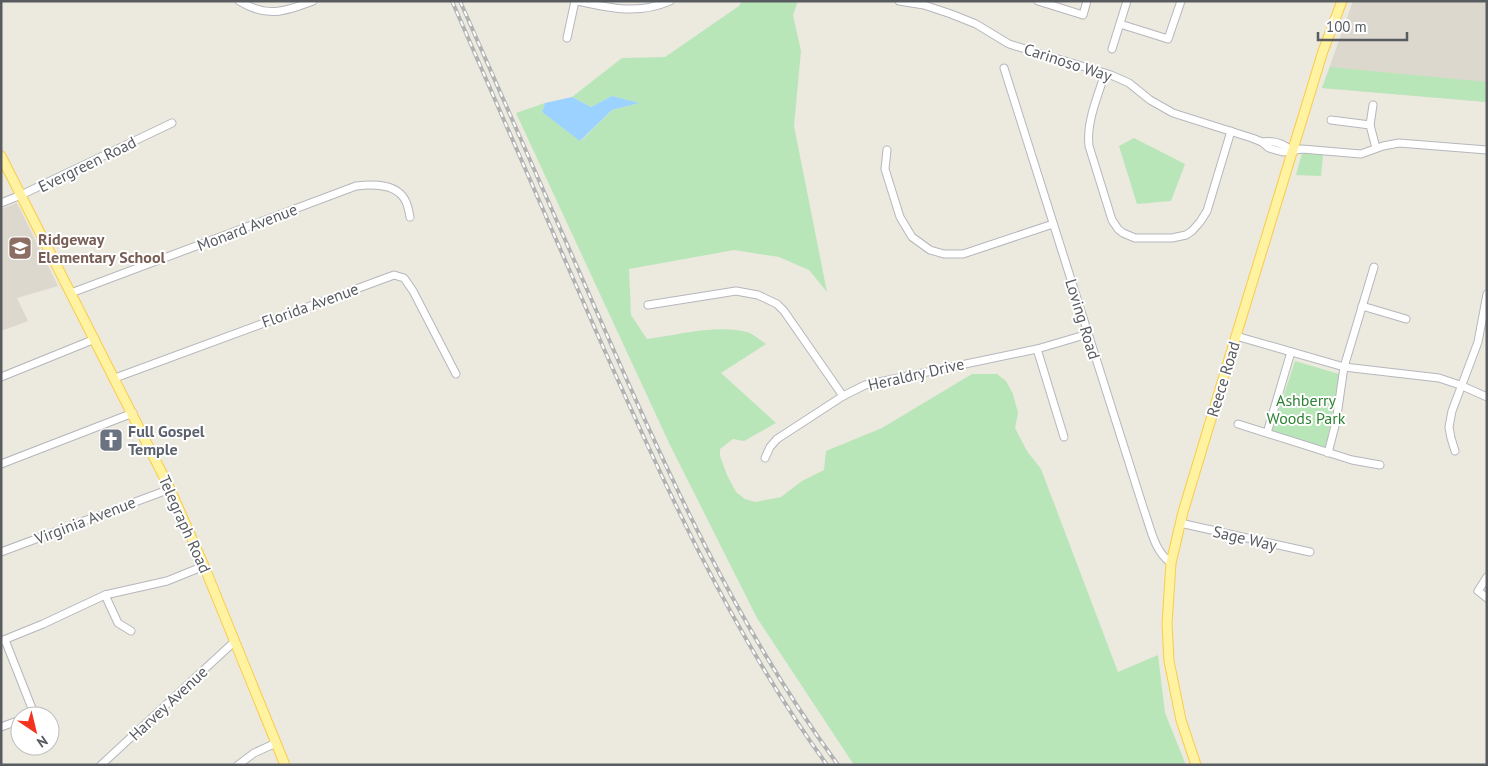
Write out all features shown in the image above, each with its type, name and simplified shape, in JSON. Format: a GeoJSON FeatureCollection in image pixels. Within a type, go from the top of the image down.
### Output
{"type":"FeatureCollection","features":[{"type":"Feature","properties":{"kind":"main road","name":"Reece Road"},"geometry":{"type":"LineString","coordinates":[[1196,765],[1181,720],[1170,661],[1167,624],[1171,563],[1180,523],[1292,151],[1326,44],[1342,1]]}},
{"type":"Feature","properties":{"kind":"main road","name":"Telegraph Road"},"geometry":{"type":"LineString","coordinates":[[1,156],[170,489],[204,566],[285,765]]}},
{"type":"Feature","properties":{"kind":"street"},"geometry":{"type":"LineString","coordinates":[[239,1],[260,11],[270,13],[283,12],[313,1]]}},
{"type":"Feature","properties":{"kind":"street"},"geometry":{"type":"LineString","coordinates":[[567,38],[576,1],[613,9],[634,10],[670,1]]}},
{"type":"Feature","properties":{"kind":"street","name":"Carinoso Way"},"geometry":{"type":"LineString","coordinates":[[899,1],[924,5],[951,14],[976,24],[1009,44],[1105,73],[1129,84],[1150,100],[1173,113],[1231,131],[1262,142],[1269,148],[1283,152],[1302,149],[1356,154],[1399,144],[1487,150]]}},
{"type":"Feature","properties":{"kind":"street"},"geometry":{"type":"LineString","coordinates":[[1038,1],[1083,14],[1087,1]]}},
{"type":"Feature","properties":{"kind":"street"},"geometry":{"type":"LineString","coordinates":[[1112,49],[1127,1]]}},
{"type":"Feature","properties":{"kind":"street"},"geometry":{"type":"LineString","coordinates":[[1120,24],[1168,39],[1181,1]]}},
{"type":"Feature","properties":{"kind":"street","name":"Loving Road"},"geometry":{"type":"LineString","coordinates":[[1004,68],[1157,547],[1165,559],[1171,563]]}},
{"type":"Feature","properties":{"kind":"street"},"geometry":{"type":"LineString","coordinates":[[1105,73],[1090,125],[1089,146],[1112,220],[1118,229],[1128,236],[1142,239],[1180,237],[1196,227],[1207,211],[1231,131]]}},
{"type":"Feature","properties":{"kind":"street"},"geometry":{"type":"LineString","coordinates":[[1373,105],[1370,125],[1376,148]]}},
{"type":"Feature","properties":{"kind":"street"},"geometry":{"type":"LineString","coordinates":[[1331,120],[1370,125]]}},
{"type":"Feature","properties":{"kind":"street","name":"Evergreen Road"},"geometry":{"type":"LineString","coordinates":[[1,203],[172,123]]}},
{"type":"Feature","properties":{"kind":"street"},"geometry":{"type":"LineString","coordinates":[[887,150],[885,170],[900,217],[912,237],[930,250],[944,254],[963,254],[1053,224]]}},
{"type":"Feature","properties":{"kind":"street","name":"Monard Avenue"},"geometry":{"type":"LineString","coordinates":[[71,293],[356,186],[378,185],[389,187],[403,197],[410,217]]}},
{"type":"Feature","properties":{"kind":"street"},"geometry":{"type":"LineString","coordinates":[[1328,453],[1336,422],[1344,367],[1374,267]]}},
{"type":"Feature","properties":{"kind":"street","name":"Florida Avenue"},"geometry":{"type":"LineString","coordinates":[[115,378],[394,275],[404,278],[413,291],[456,374]]}},
{"type":"Feature","properties":{"kind":"street"},"geometry":{"type":"LineString","coordinates":[[648,305],[736,291],[748,292],[768,299],[777,304],[791,319],[843,396]]}},
{"type":"Feature","properties":{"kind":"street"},"geometry":{"type":"LineString","coordinates":[[1455,451],[1450,438],[1449,427],[1452,411],[1460,385],[1478,342],[1487,294]]}},
{"type":"Feature","properties":{"kind":"street"},"geometry":{"type":"LineString","coordinates":[[1362,306],[1406,319]]}},
{"type":"Feature","properties":{"kind":"street","name":"Heraldry Drive"},"geometry":{"type":"LineString","coordinates":[[765,458],[770,447],[777,439],[854,390],[876,382],[1037,349],[1088,334]]}},
{"type":"Feature","properties":{"kind":"street"},"geometry":{"type":"LineString","coordinates":[[1236,336],[1344,367],[1439,378],[1487,397]]}},
{"type":"Feature","properties":{"kind":"street"},"geometry":{"type":"LineString","coordinates":[[1,377],[95,339]]}},
{"type":"Feature","properties":{"kind":"street"},"geometry":{"type":"LineString","coordinates":[[1037,349],[1064,437]]}},
{"type":"Feature","properties":{"kind":"street"},"geometry":{"type":"LineString","coordinates":[[1267,433],[1292,352]]}},
{"type":"Feature","properties":{"kind":"street"},"geometry":{"type":"LineString","coordinates":[[1,464],[133,414]]}},
{"type":"Feature","properties":{"kind":"street"},"geometry":{"type":"LineString","coordinates":[[1238,424],[1352,460],[1380,465]]}},
{"type":"Feature","properties":{"kind":"street","name":"Virginia Avenue"},"geometry":{"type":"LineString","coordinates":[[1,552],[170,489]]}},
{"type":"Feature","properties":{"kind":"street","name":"Sage Way"},"geometry":{"type":"LineString","coordinates":[[1180,523],[1310,552]]}},
{"type":"Feature","properties":{"kind":"street"},"geometry":{"type":"LineString","coordinates":[[29,706],[3,641],[105,595],[167,581],[204,566]]}},
{"type":"Feature","properties":{"kind":"street"},"geometry":{"type":"LineString","coordinates":[[1487,577],[1478,591],[1487,598]]}},
{"type":"Feature","properties":{"kind":"street"},"geometry":{"type":"LineString","coordinates":[[105,595],[118,622],[131,631]]}},
{"type":"Feature","properties":{"kind":"street","name":"Harvey Avenue"},"geometry":{"type":"LineString","coordinates":[[102,765],[235,641]]}},
{"type":"Feature","properties":{"kind":"street"},"geometry":{"type":"LineString","coordinates":[[238,765],[254,753],[276,743]]}},
{"type":"Feature","properties":{"kind":"shaded area"},"geometry":{"type":"Polygon","coordinates":[[[1353,1],[1487,1],[1487,102],[1322,88],[1353,1]]]}},
{"type":"Feature","properties":{"kind":"shaded area","name":"Ridgeway Elementary School"},"geometry":{"type":"Polygon","coordinates":[[[17,203],[58,286],[17,298],[28,321],[1,331],[1,209],[17,203]]]}},
{"type":"Feature","properties":{"kind":"green space"},"geometry":{"type":"Polygon","coordinates":[[[742,1],[798,1],[793,15],[801,51],[794,126],[827,292],[809,270],[779,257],[734,250],[629,269],[631,315],[647,339],[723,329],[747,332],[766,344],[721,373],[776,423],[744,441],[733,439],[720,449],[720,456],[727,475],[736,492],[745,499],[755,502],[781,497],[802,481],[824,470],[826,451],[882,428],[972,374],[997,374],[1006,381],[1013,394],[1018,413],[1015,428],[1027,451],[1041,469],[1118,672],[1158,655],[1165,713],[1186,765],[854,765],[757,618],[670,445],[516,113],[545,103],[542,112],[581,141],[612,110],[638,103],[612,96],[591,107],[572,97],[622,58],[665,57],[739,6],[742,1]]]}},
{"type":"Feature","properties":{"kind":"green space"},"geometry":{"type":"Polygon","coordinates":[[[1330,67],[1487,82],[1487,102],[1322,88],[1330,67]]]}},
{"type":"Feature","properties":{"kind":"green space"},"geometry":{"type":"Polygon","coordinates":[[[1134,138],[1185,164],[1171,201],[1137,204],[1119,146],[1134,138]]]}},
{"type":"Feature","properties":{"kind":"green space"},"geometry":{"type":"Polygon","coordinates":[[[1302,153],[1323,155],[1321,176],[1296,175],[1302,153]]]}},
{"type":"Feature","properties":{"kind":"green space","name":"Ashberry Woods Park"},"geometry":{"type":"Polygon","coordinates":[[[1295,361],[1339,374],[1326,449],[1272,431],[1295,361]]]}},
{"type":"Feature","properties":{"kind":"water"},"geometry":{"type":"Polygon","coordinates":[[[612,96],[639,103],[612,110],[580,141],[542,112],[545,103],[572,97],[591,107],[612,96]]]}},
{"type":"Feature","properties":{"kind":"railway"},"geometry":{"type":"LineString","coordinates":[[452,1],[596,331],[673,499],[729,609],[759,662],[827,765]]}},
{"type":"Feature","properties":{"kind":"railway"},"geometry":{"type":"LineString","coordinates":[[460,1],[652,435],[707,549],[768,659],[838,765]]}},
{"type":"Feature","properties":{"kind":"place","name":"Ridgeway Elementary School"},"geometry":{"type":"Point","coordinates":[20,248]}},
{"type":"Feature","properties":{"kind":"place","name":"Full Gospel Temple"},"geometry":{"type":"Point","coordinates":[111,440]}}]}
